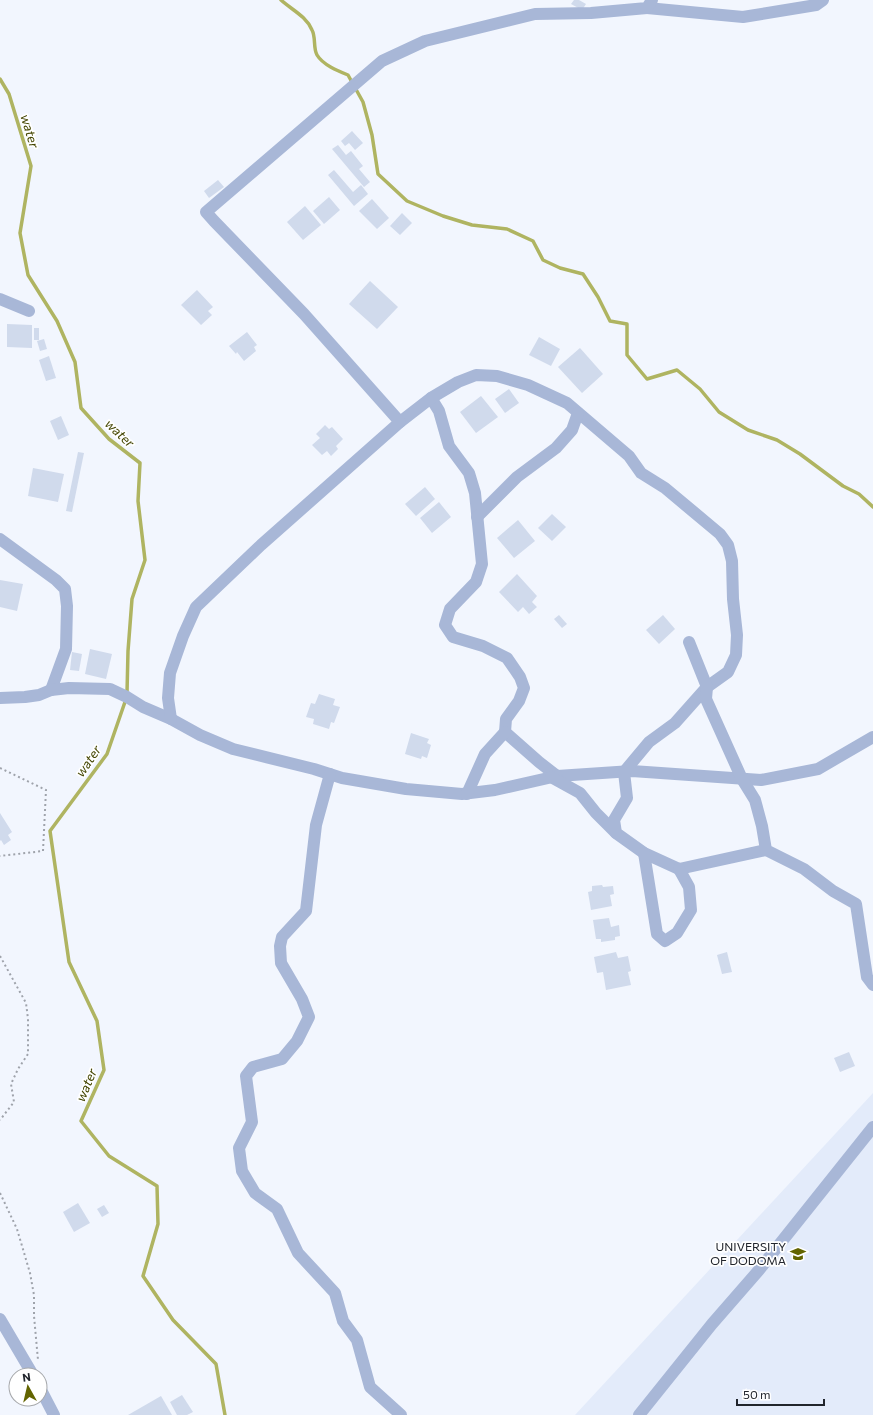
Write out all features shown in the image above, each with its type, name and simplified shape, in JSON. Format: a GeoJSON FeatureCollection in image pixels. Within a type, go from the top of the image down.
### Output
{"type":"FeatureCollection","features":[{"type":"Feature","properties":{"kind":"street"},"geometry":{"type":"LineString","coordinates":[[400,422],[304,314],[206,212],[382,61],[425,41],[536,14],[591,13],[649,4],[743,18],[816,5],[823,0]]}},
{"type":"Feature","properties":{"kind":"street"},"geometry":{"type":"LineString","coordinates":[[0,299],[29,311]]}},
{"type":"Feature","properties":{"kind":"street"},"geometry":{"type":"LineString","coordinates":[[171,719],[168,698],[170,673],[183,636],[196,607],[261,544],[400,422],[431,398],[458,382],[476,376],[497,376],[528,385],[567,403],[629,456],[641,472],[665,488],[720,534],[728,545],[732,561],[733,599],[737,635],[736,655],[728,672],[707,687],[675,723],[649,742],[624,772],[627,798],[614,820],[616,833]]}},
{"type":"Feature","properties":{"kind":"street"},"geometry":{"type":"LineString","coordinates":[[431,398],[439,411],[450,446],[469,473],[475,493],[482,564],[476,582],[450,609],[445,625],[453,637],[483,646],[507,658],[520,677],[524,688],[519,701],[506,719],[506,732],[485,754],[467,794]]}},
{"type":"Feature","properties":{"kind":"street"},"geometry":{"type":"LineString","coordinates":[[477,517],[516,477],[556,448],[572,430],[578,413]]}},
{"type":"Feature","properties":{"kind":"street"},"geometry":{"type":"LineString","coordinates":[[0,539],[56,580],[65,590],[67,606],[66,650],[50,690]]}},
{"type":"Feature","properties":{"kind":"street"},"geometry":{"type":"LineString","coordinates":[[689,642],[707,687],[706,699],[742,779],[755,800],[762,826],[766,850]]}},
{"type":"Feature","properties":{"kind":"street"},"geometry":{"type":"LineString","coordinates":[[0,698],[39,695],[50,690],[69,688],[110,688],[143,707],[171,719],[200,735],[234,749],[350,780],[412,790],[467,794],[495,790],[554,776],[624,772],[761,780],[818,769],[873,737]]}},
{"type":"Feature","properties":{"kind":"street"},"geometry":{"type":"LineString","coordinates":[[506,732],[554,776],[580,793],[596,813],[616,833],[644,853],[679,869],[766,850],[804,869],[833,891],[856,904],[867,977],[873,985]]}},
{"type":"Feature","properties":{"kind":"street"},"geometry":{"type":"LineString","coordinates":[[330,774],[316,825],[306,911],[282,937],[280,946],[281,963],[302,999],[309,1017],[297,1041],[282,1059],[254,1067],[246,1076],[252,1122],[239,1148],[242,1172],[255,1193],[277,1209],[298,1253],[335,1292],[343,1321],[357,1340],[370,1387],[401,1415]]}},
{"type":"Feature","properties":{"kind":"street"},"geometry":{"type":"LineString","coordinates":[[644,853],[656,934],[665,941],[677,933],[691,910],[689,887],[679,869]]}},
{"type":"Feature","properties":{"kind":"street"},"geometry":{"type":"LineString","coordinates":[[689,887],[695,876],[708,863]]}},
{"type":"Feature","properties":{"kind":"street"},"geometry":{"type":"LineString","coordinates":[[640,1415],[712,1324],[759,1270],[873,1127]]}},
{"type":"Feature","properties":{"kind":"street"},"geometry":{"type":"LineString","coordinates":[[0,1319],[28,1367]]}},
{"type":"Feature","properties":{"kind":"street"},"geometry":{"type":"LineString","coordinates":[[48,1403],[54,1415]]}},
{"type":"Feature","properties":{"kind":"path"},"geometry":{"type":"LineString","coordinates":[[0,768],[46,790],[43,851],[0,856]]}},
{"type":"Feature","properties":{"kind":"path"},"geometry":{"type":"LineString","coordinates":[[0,956],[26,1003],[29,1043],[28,1054],[18,1069],[11,1084],[14,1102],[0,1120]]}},
{"type":"Feature","properties":{"kind":"path"},"geometry":{"type":"LineString","coordinates":[[0,1193],[17,1229],[30,1273],[34,1295],[34,1316],[38,1360]]}},
{"type":"Feature","properties":{"kind":"shaded area","name":"UNIVERSITY OF DODOMA"},"geometry":{"type":"Polygon","coordinates":[[[873,1093],[873,1415],[575,1415],[873,1093]]]}},
{"type":"Feature","properties":{"kind":"building"},"geometry":{"type":"Polygon","coordinates":[[[574,0],[579,0],[586,4],[582,10],[571,4],[574,0]]]}},
{"type":"Feature","properties":{"kind":"building"},"geometry":{"type":"Polygon","coordinates":[[[352,131],[363,143],[355,150],[349,143],[345,146],[341,141],[352,131]]]}},
{"type":"Feature","properties":{"kind":"building"},"geometry":{"type":"Polygon","coordinates":[[[338,145],[346,155],[351,151],[363,166],[359,169],[370,182],[364,187],[332,149],[338,145]]]}},
{"type":"Feature","properties":{"kind":"building"},"geometry":{"type":"Polygon","coordinates":[[[334,170],[353,192],[361,185],[368,194],[354,206],[328,175],[334,170]]]}},
{"type":"Feature","properties":{"kind":"building"},"geometry":{"type":"Polygon","coordinates":[[[218,180],[224,187],[209,198],[204,191],[218,180]]]}},
{"type":"Feature","properties":{"kind":"building"},"geometry":{"type":"Polygon","coordinates":[[[329,197],[340,210],[324,224],[313,211],[329,197]]]}},
{"type":"Feature","properties":{"kind":"building"},"geometry":{"type":"Polygon","coordinates":[[[372,199],[389,218],[377,229],[359,211],[372,199]]]}},
{"type":"Feature","properties":{"kind":"building"},"geometry":{"type":"Polygon","coordinates":[[[305,206],[321,225],[303,240],[287,222],[305,206]]]}},
{"type":"Feature","properties":{"kind":"building"},"geometry":{"type":"Polygon","coordinates":[[[402,213],[412,223],[400,235],[390,226],[402,213]]]}},
{"type":"Feature","properties":{"kind":"building"},"geometry":{"type":"Polygon","coordinates":[[[370,281],[398,307],[377,329],[349,304],[370,281]]]}},
{"type":"Feature","properties":{"kind":"building"},"geometry":{"type":"Polygon","coordinates":[[[197,290],[213,307],[208,311],[212,315],[201,325],[181,305],[197,290]]]}},
{"type":"Feature","properties":{"kind":"building"},"geometry":{"type":"Polygon","coordinates":[[[7,324],[32,325],[32,348],[7,347],[7,324]]]}},
{"type":"Feature","properties":{"kind":"building"},"geometry":{"type":"Polygon","coordinates":[[[34,328],[39,328],[39,340],[34,340],[34,328]]]}},
{"type":"Feature","properties":{"kind":"building"},"geometry":{"type":"Polygon","coordinates":[[[247,332],[257,345],[254,347],[256,351],[244,361],[237,352],[236,354],[229,346],[247,332]]]}},
{"type":"Feature","properties":{"kind":"building"},"geometry":{"type":"Polygon","coordinates":[[[539,337],[560,349],[551,366],[529,355],[539,337]]]}},
{"type":"Feature","properties":{"kind":"building"},"geometry":{"type":"Polygon","coordinates":[[[44,339],[47,349],[40,351],[37,341],[44,339]]]}},
{"type":"Feature","properties":{"kind":"building"},"geometry":{"type":"Polygon","coordinates":[[[580,348],[603,374],[582,393],[558,367],[580,348]]]}},
{"type":"Feature","properties":{"kind":"building"},"geometry":{"type":"Polygon","coordinates":[[[49,356],[56,378],[46,381],[39,360],[49,356]]]}},
{"type":"Feature","properties":{"kind":"building"},"geometry":{"type":"Polygon","coordinates":[[[509,389],[519,403],[505,413],[495,399],[509,389]]]}},
{"type":"Feature","properties":{"kind":"building"},"geometry":{"type":"Polygon","coordinates":[[[481,396],[498,417],[476,433],[460,412],[481,396]]]}},
{"type":"Feature","properties":{"kind":"building"},"geometry":{"type":"Polygon","coordinates":[[[61,416],[69,435],[58,440],[50,421],[61,416]]]}},
{"type":"Feature","properties":{"kind":"building"},"geometry":{"type":"Polygon","coordinates":[[[325,425],[329,429],[332,427],[343,439],[336,446],[338,449],[331,456],[327,451],[322,455],[312,445],[320,438],[316,434],[325,425]]]}},
{"type":"Feature","properties":{"kind":"building"},"geometry":{"type":"Polygon","coordinates":[[[78,452],[84,453],[72,512],[66,511],[78,452]]]}},
{"type":"Feature","properties":{"kind":"building"},"geometry":{"type":"Polygon","coordinates":[[[33,468],[64,474],[58,502],[28,496],[33,468]]]}},
{"type":"Feature","properties":{"kind":"building"},"geometry":{"type":"Polygon","coordinates":[[[425,487],[435,499],[416,516],[405,504],[425,487]]]}},
{"type":"Feature","properties":{"kind":"building"},"geometry":{"type":"Polygon","coordinates":[[[439,502],[451,517],[432,533],[420,518],[439,502]]]}},
{"type":"Feature","properties":{"kind":"building"},"geometry":{"type":"Polygon","coordinates":[[[552,514],[566,527],[552,541],[538,528],[552,514]]]}},
{"type":"Feature","properties":{"kind":"building"},"geometry":{"type":"Polygon","coordinates":[[[518,520],[535,541],[514,558],[497,538],[518,520]]]}},
{"type":"Feature","properties":{"kind":"building"},"geometry":{"type":"Polygon","coordinates":[[[517,574],[537,596],[532,602],[537,607],[529,614],[523,607],[518,612],[499,592],[517,574]]]}},
{"type":"Feature","properties":{"kind":"building"},"geometry":{"type":"Polygon","coordinates":[[[0,580],[23,584],[17,611],[0,607],[0,580]]]}},
{"type":"Feature","properties":{"kind":"building"},"geometry":{"type":"Polygon","coordinates":[[[559,615],[567,624],[562,628],[554,619],[559,615]]]}},
{"type":"Feature","properties":{"kind":"building"},"geometry":{"type":"Polygon","coordinates":[[[663,615],[675,629],[659,644],[646,630],[663,615]]]}},
{"type":"Feature","properties":{"kind":"building"},"geometry":{"type":"Polygon","coordinates":[[[90,649],[112,654],[106,679],[85,674],[90,649]]]}},
{"type":"Feature","properties":{"kind":"building"},"geometry":{"type":"Polygon","coordinates":[[[72,652],[82,654],[79,671],[70,670],[72,652]]]}},
{"type":"Feature","properties":{"kind":"building"},"geometry":{"type":"Polygon","coordinates":[[[319,694],[335,699],[333,705],[340,707],[334,723],[331,722],[329,729],[313,724],[314,719],[306,717],[311,703],[315,704],[319,694]]]}},
{"type":"Feature","properties":{"kind":"building"},"geometry":{"type":"Polygon","coordinates":[[[411,733],[429,739],[427,743],[431,745],[427,758],[422,756],[421,759],[405,754],[411,733]]]}},
{"type":"Feature","properties":{"kind":"building"},"geometry":{"type":"Polygon","coordinates":[[[0,813],[12,832],[8,835],[11,840],[4,845],[1,840],[0,841],[0,813]]]}},
{"type":"Feature","properties":{"kind":"building"},"geometry":{"type":"Polygon","coordinates":[[[602,885],[603,887],[613,886],[614,894],[610,895],[612,906],[591,910],[588,892],[592,891],[592,886],[602,885]]]}},
{"type":"Feature","properties":{"kind":"building"},"geometry":{"type":"Polygon","coordinates":[[[609,918],[611,927],[619,925],[620,936],[615,937],[615,940],[601,942],[601,939],[596,939],[593,920],[609,918]]]}},
{"type":"Feature","properties":{"kind":"building"},"geometry":{"type":"Polygon","coordinates":[[[616,952],[618,958],[628,956],[631,971],[628,972],[631,985],[606,990],[603,972],[597,973],[594,957],[616,952]]]}},
{"type":"Feature","properties":{"kind":"building"},"geometry":{"type":"Polygon","coordinates":[[[727,952],[732,972],[722,974],[717,955],[727,952]]]}},
{"type":"Feature","properties":{"kind":"building"},"geometry":{"type":"Polygon","coordinates":[[[849,1052],[855,1066],[840,1072],[834,1058],[849,1052]]]}},
{"type":"Feature","properties":{"kind":"building"},"geometry":{"type":"Polygon","coordinates":[[[78,1203],[90,1223],[74,1232],[63,1212],[78,1203]]]}},
{"type":"Feature","properties":{"kind":"building"},"geometry":{"type":"Polygon","coordinates":[[[104,1205],[109,1213],[102,1217],[97,1209],[104,1205]]]}},
{"type":"Feature","properties":{"kind":"building"},"geometry":{"type":"Polygon","coordinates":[[[182,1395],[193,1412],[187,1415],[177,1415],[170,1402],[182,1395]]]}},
{"type":"Feature","properties":{"kind":"building"},"geometry":{"type":"Polygon","coordinates":[[[161,1396],[172,1415],[128,1415],[161,1396]]]}},
{"type":"Feature","properties":{"kind":"waterway"},"geometry":{"type":"LineString","coordinates":[[281,0],[302,17],[309,25],[313,33],[316,52],[320,59],[331,67],[348,75],[363,102],[372,135],[378,174],[407,201],[443,216],[472,225],[507,229],[533,241],[543,260],[560,268],[583,274],[598,297],[610,321],[627,324],[627,355],[647,379],[677,370],[700,389],[719,412],[748,430],[777,440],[800,454],[843,486],[859,494],[873,507]]}},
{"type":"Feature","properties":{"kind":"waterway","name":"water"},"geometry":{"type":"LineString","coordinates":[[0,79],[9,94],[31,166],[20,233],[28,275],[57,321],[75,362],[81,408],[109,439],[140,463],[138,501],[145,560],[132,599],[128,651],[127,693]]}},
{"type":"Feature","properties":{"kind":"waterway","name":"water"},"geometry":{"type":"LineString","coordinates":[[126,699],[107,754],[50,831],[69,962],[97,1021],[104,1070],[81,1121],[109,1156],[157,1186],[158,1224],[143,1276],[173,1320],[216,1364],[225,1415]]}},
{"type":"Feature","properties":{"kind":"place","name":"UNIVERSITY OF DODOMA"},"geometry":{"type":"Point","coordinates":[798,1254]}}]}
